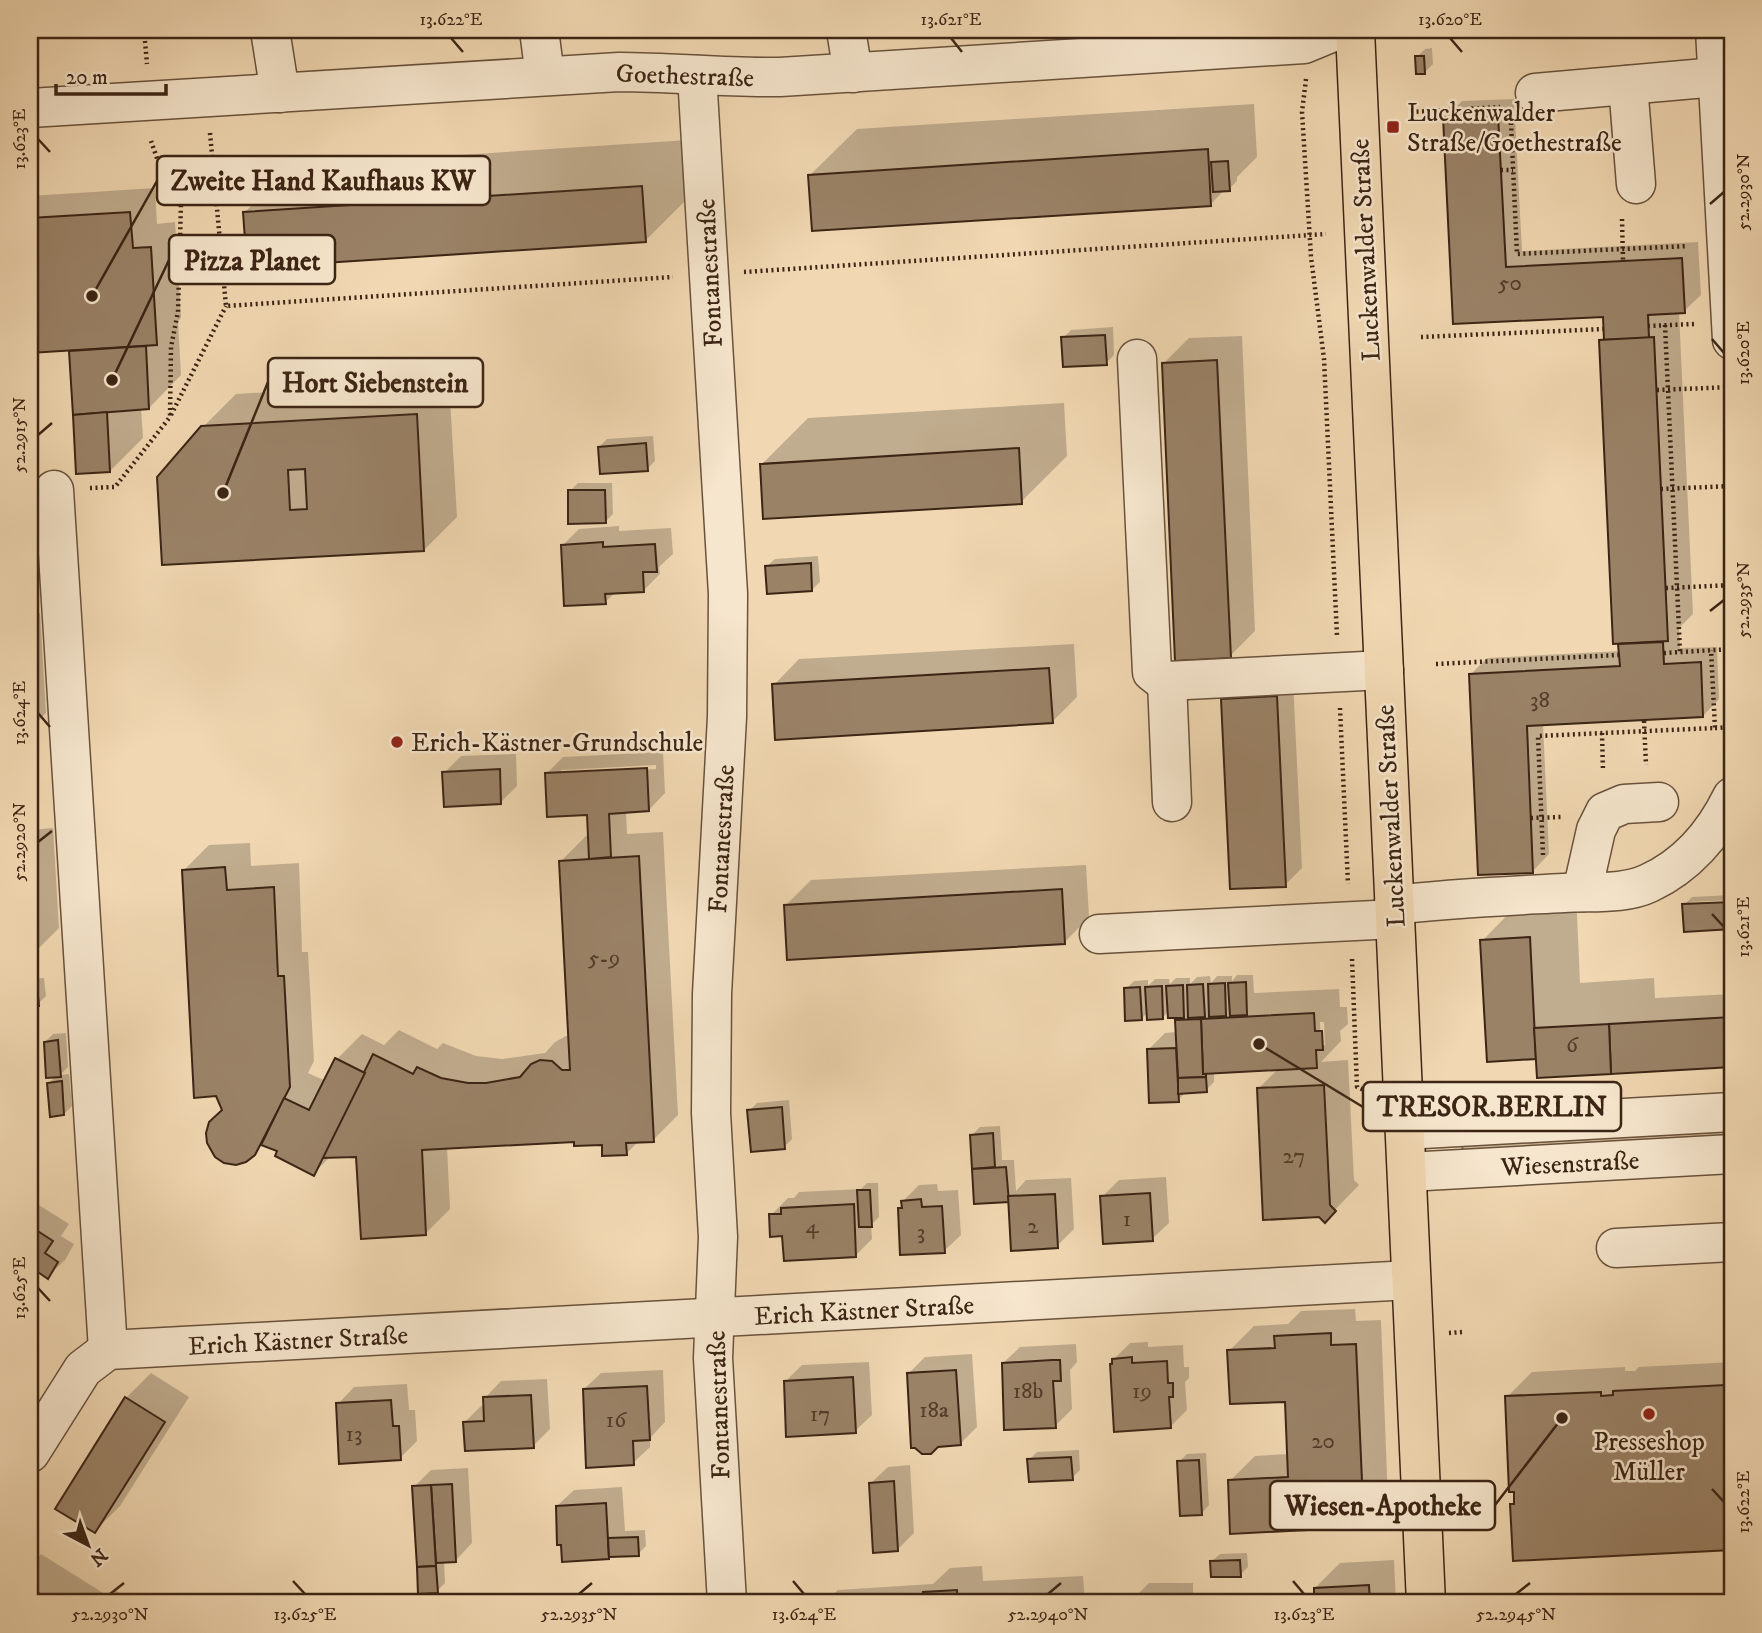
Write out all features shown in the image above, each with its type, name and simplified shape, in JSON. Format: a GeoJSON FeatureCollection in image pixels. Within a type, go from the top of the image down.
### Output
{"type":"FeatureCollection","features":[{"type":"Feature","properties":{"kind":"main road","name":"Luckenwalder Straße"},"geometry":{"type":"LineString","coordinates":[[1355,30],[1426,1603]]}},
{"type":"Feature","properties":{"kind":"street"},"geometry":{"type":"LineString","coordinates":[[270,30],[280,93]]}},
{"type":"Feature","properties":{"kind":"street"},"geometry":{"type":"LineString","coordinates":[[539,30],[545,76]]}},
{"type":"Feature","properties":{"kind":"street"},"geometry":{"type":"LineString","coordinates":[[846,30],[853,73]]}},
{"type":"Feature","properties":{"kind":"street"},"geometry":{"type":"LineString","coordinates":[[1714,30],[1717,77],[1719,329]]}},
{"type":"Feature","properties":{"kind":"street","name":"Goethestraße"},"geometry":{"type":"LineString","coordinates":[[30,108],[619,72],[780,77],[853,73],[1321,37]]}},
{"type":"Feature","properties":{"kind":"street","name":"Fontanestraße"},"geometry":{"type":"LineString","coordinates":[[697,75],[728,594],[727,717],[712,994],[712,1113],[718,1237],[713,1358],[727,1603]]}},
{"type":"Feature","properties":{"kind":"street"},"geometry":{"type":"LineString","coordinates":[[1518,106],[1628,85],[1717,77]]}},
{"type":"Feature","properties":{"kind":"street"},"geometry":{"type":"LineString","coordinates":[[1628,85],[1636,184]]}},
{"type":"Feature","properties":{"kind":"street"},"geometry":{"type":"LineString","coordinates":[[1137,359],[1150,666],[1156,676],[1167,681],[1384,670]]}},
{"type":"Feature","properties":{"kind":"street"},"geometry":{"type":"LineString","coordinates":[[30,1453],[83,1369],[108,1350],[54,491]]}},
{"type":"Feature","properties":{"kind":"street"},"geometry":{"type":"LineString","coordinates":[[1167,681],[1172,802]]}},
{"type":"Feature","properties":{"kind":"street"},"geometry":{"type":"LineString","coordinates":[[1099,934],[1350,920],[1447,899],[1615,890],[1646,885],[1672,871],[1692,853],[1710,833],[1732,797]]}},
{"type":"Feature","properties":{"kind":"street"},"geometry":{"type":"LineString","coordinates":[[1564,893],[1605,812],[1624,804],[1659,802]]}},
{"type":"Feature","properties":{"kind":"street","name":"Wiesenstraße"},"geometry":{"type":"LineString","coordinates":[[1405,1129],[1732,1112]]}},
{"type":"Feature","properties":{"kind":"street","name":"Wiesenstraße"},"geometry":{"type":"LineString","coordinates":[[1407,1172],[1732,1154]]}},
{"type":"Feature","properties":{"kind":"street"},"geometry":{"type":"LineString","coordinates":[[1616,1248],[1732,1242]]}},
{"type":"Feature","properties":{"kind":"street","name":"Erich Kästner Straße"},"geometry":{"type":"LineString","coordinates":[[108,1350],[1411,1280]]}},
{"type":"Feature","properties":{"kind":"path"},"geometry":{"type":"LineString","coordinates":[[144,30],[147,75]]}},
{"type":"Feature","properties":{"kind":"path"},"geometry":{"type":"LineString","coordinates":[[1321,37],[1307,75],[1302,112],[1311,257],[1324,359],[1357,1087]]}},
{"type":"Feature","properties":{"kind":"path"},"geometry":{"type":"LineString","coordinates":[[1411,111],[1518,106],[1513,170],[1517,254],[1691,246]]}},
{"type":"Feature","properties":{"kind":"path"},"geometry":{"type":"LineString","coordinates":[[151,141],[159,164],[181,204],[178,312],[171,347],[170,417]]}},
{"type":"Feature","properties":{"kind":"path"},"geometry":{"type":"LineString","coordinates":[[1501,170],[1513,170]]}},
{"type":"Feature","properties":{"kind":"path"},"geometry":{"type":"LineString","coordinates":[[54,491],[115,487],[170,417],[226,306]]}},
{"type":"Feature","properties":{"kind":"path"},"geometry":{"type":"LineString","coordinates":[[1694,311],[1719,329]]}},
{"type":"Feature","properties":{"kind":"path"},"geometry":{"type":"LineString","coordinates":[[1648,326],[1719,329]]}},
{"type":"Feature","properties":{"kind":"path"},"geometry":{"type":"LineString","coordinates":[[1665,326],[1680,652]]}},
{"type":"Feature","properties":{"kind":"path"},"geometry":{"type":"LineString","coordinates":[[1422,337],[1604,329]]}},
{"type":"Feature","properties":{"kind":"path"},"geometry":{"type":"LineString","coordinates":[[1657,390],[1732,387]]}},
{"type":"Feature","properties":{"kind":"path"},"geometry":{"type":"LineString","coordinates":[[1661,489],[1732,486]]}},
{"type":"Feature","properties":{"kind":"path"},"geometry":{"type":"LineString","coordinates":[[1666,588],[1732,585]]}},
{"type":"Feature","properties":{"kind":"path"},"geometry":{"type":"LineString","coordinates":[[1664,653],[1732,649]]}},
{"type":"Feature","properties":{"kind":"path"},"geometry":{"type":"LineString","coordinates":[[1711,650],[1715,728]]}},
{"type":"Feature","properties":{"kind":"path"},"geometry":{"type":"LineString","coordinates":[[1436,664],[1619,655]]}},
{"type":"Feature","properties":{"kind":"path"},"geometry":{"type":"LineString","coordinates":[[1564,893],[1538,736],[1732,727]]}},
{"type":"Feature","properties":{"kind":"shaded area"},"geometry":{"type":"Polygon","coordinates":[[[1635,1130],[1642,1136],[1732,1131],[1732,1144],[1463,1157],[1462,1140],[1635,1130]]]}},
{"type":"Feature","properties":{"kind":"building"},"geometry":{"type":"Polygon","coordinates":[[[1415,56],[1424,56],[1425,74],[1416,74],[1415,56]]]}},
{"type":"Feature","properties":{"kind":"building"},"geometry":{"type":"Polygon","coordinates":[[[1498,115],[1506,267],[1682,258],[1685,313],[1648,315],[1649,338],[1604,340],[1603,317],[1453,324],[1443,117],[1498,115]]]}},
{"type":"Feature","properties":{"kind":"building"},"geometry":{"type":"Polygon","coordinates":[[[1208,149],[1211,206],[812,231],[808,175],[1208,149]]]}},
{"type":"Feature","properties":{"kind":"building"},"geometry":{"type":"Polygon","coordinates":[[[1228,161],[1230,191],[1213,192],[1211,162],[1228,161]]]}},
{"type":"Feature","properties":{"kind":"building"},"geometry":{"type":"Polygon","coordinates":[[[642,186],[646,242],[247,268],[243,212],[642,186]]]}},
{"type":"Feature","properties":{"kind":"building"},"geometry":{"type":"Polygon","coordinates":[[[130,212],[133,248],[151,247],[157,345],[30,353],[30,218],[130,212]]]}},
{"type":"Feature","properties":{"kind":"building"},"geometry":{"type":"Polygon","coordinates":[[[1105,335],[1107,365],[1063,367],[1061,337],[1105,335]]]}},
{"type":"Feature","properties":{"kind":"building"},"geometry":{"type":"Polygon","coordinates":[[[1654,337],[1668,641],[1613,644],[1599,340],[1654,337]]]}},
{"type":"Feature","properties":{"kind":"building"},"geometry":{"type":"Polygon","coordinates":[[[146,346],[149,409],[73,415],[69,351],[146,346]]]}},
{"type":"Feature","properties":{"kind":"building"},"geometry":{"type":"Polygon","coordinates":[[[1217,360],[1231,658],[1175,661],[1162,363],[1217,360]]]}},
{"type":"Feature","properties":{"kind":"building"},"geometry":{"type":"Polygon","coordinates":[[[107,412],[110,472],[76,474],[73,415],[107,412]]]}},
{"type":"Feature","properties":{"kind":"building"},"geometry":{"type":"Polygon","coordinates":[[[417,414],[424,551],[162,565],[157,477],[201,426],[417,414]],[[305,469],[288,470],[290,510],[307,509],[305,469]]]}},
{"type":"Feature","properties":{"kind":"building"},"geometry":{"type":"Polygon","coordinates":[[[646,443],[648,471],[600,474],[598,447],[646,443]]]}},
{"type":"Feature","properties":{"kind":"building"},"geometry":{"type":"Polygon","coordinates":[[[1019,448],[1022,504],[763,519],[760,464],[1019,448]]]}},
{"type":"Feature","properties":{"kind":"building"},"geometry":{"type":"Polygon","coordinates":[[[568,490],[605,490],[606,523],[568,524],[568,490]]]}},
{"type":"Feature","properties":{"kind":"building"},"geometry":{"type":"Polygon","coordinates":[[[603,542],[603,547],[655,544],[657,572],[643,572],[644,592],[605,594],[606,604],[564,606],[561,545],[603,542]]]}},
{"type":"Feature","properties":{"kind":"building"},"geometry":{"type":"Polygon","coordinates":[[[811,563],[812,591],[767,594],[765,566],[811,563]]]}},
{"type":"Feature","properties":{"kind":"building"},"geometry":{"type":"Polygon","coordinates":[[[1663,642],[1664,664],[1701,662],[1703,717],[1527,726],[1533,873],[1478,875],[1469,674],[1620,666],[1618,644],[1663,642]]]}},
{"type":"Feature","properties":{"kind":"building"},"geometry":{"type":"Polygon","coordinates":[[[1049,668],[1053,723],[775,740],[772,684],[1049,668]]]}},
{"type":"Feature","properties":{"kind":"building"},"geometry":{"type":"Polygon","coordinates":[[[1277,696],[1286,887],[1230,889],[1221,699],[1277,696]]]}},
{"type":"Feature","properties":{"kind":"building"},"geometry":{"type":"Polygon","coordinates":[[[647,768],[649,811],[609,814],[611,857],[589,859],[587,815],[547,817],[545,773],[647,768]]]}},
{"type":"Feature","properties":{"kind":"building"},"geometry":{"type":"Polygon","coordinates":[[[500,769],[501,804],[444,807],[442,772],[500,769]]]}},
{"type":"Feature","properties":{"kind":"building"},"geometry":{"type":"Polygon","coordinates":[[[639,856],[654,1142],[626,1143],[627,1155],[602,1156],[602,1145],[574,1146],[574,1142],[422,1150],[426,1235],[361,1239],[356,1157],[322,1158],[373,1054],[413,1074],[417,1067],[441,1078],[468,1083],[520,1077],[531,1064],[540,1060],[552,1061],[562,1070],[570,1070],[559,861],[639,856]]]}},
{"type":"Feature","properties":{"kind":"building"},"geometry":{"type":"Polygon","coordinates":[[[225,867],[227,890],[274,887],[278,976],[284,976],[290,1087],[255,1155],[236,1165],[224,1163],[215,1157],[207,1143],[209,1122],[222,1110],[216,1096],[194,1098],[182,870],[225,867]]]}},
{"type":"Feature","properties":{"kind":"building"},"geometry":{"type":"Polygon","coordinates":[[[1062,889],[1065,944],[787,960],[784,905],[1062,889]]]}},
{"type":"Feature","properties":{"kind":"building"},"geometry":{"type":"Polygon","coordinates":[[[1732,902],[1732,929],[1684,932],[1682,904],[1732,902]]]}},
{"type":"Feature","properties":{"kind":"building"},"geometry":{"type":"Polygon","coordinates":[[[1530,937],[1536,1059],[1487,1062],[1480,940],[1530,937]]]}},
{"type":"Feature","properties":{"kind":"building"},"geometry":{"type":"Polygon","coordinates":[[[1246,982],[1247,1015],[1230,1016],[1228,983],[1246,982]]]}},
{"type":"Feature","properties":{"kind":"building"},"geometry":{"type":"Polygon","coordinates":[[[1225,983],[1226,1016],[1209,1017],[1208,984],[1225,983]]]}},
{"type":"Feature","properties":{"kind":"building"},"geometry":{"type":"Polygon","coordinates":[[[1203,984],[1205,1017],[1188,1018],[1187,985],[1203,984]]]}},
{"type":"Feature","properties":{"kind":"building"},"geometry":{"type":"Polygon","coordinates":[[[37,985],[39,1006],[30,1006],[30,986],[37,985]]]}},
{"type":"Feature","properties":{"kind":"building"},"geometry":{"type":"Polygon","coordinates":[[[1183,985],[1184,1018],[1168,1018],[1166,986],[1183,985]]]}},
{"type":"Feature","properties":{"kind":"building"},"geometry":{"type":"Polygon","coordinates":[[[1162,986],[1163,1019],[1147,1020],[1145,987],[1162,986]]]}},
{"type":"Feature","properties":{"kind":"building"},"geometry":{"type":"Polygon","coordinates":[[[1140,987],[1142,1020],[1125,1021],[1124,988],[1140,987]]]}},
{"type":"Feature","properties":{"kind":"building"},"geometry":{"type":"Polygon","coordinates":[[[1314,1013],[1315,1031],[1322,1031],[1323,1050],[1316,1050],[1317,1068],[1203,1074],[1201,1019],[1314,1013]]]}},
{"type":"Feature","properties":{"kind":"building"},"geometry":{"type":"Polygon","coordinates":[[[1732,1017],[1732,1067],[1611,1074],[1609,1024],[1732,1017]]]}},
{"type":"Feature","properties":{"kind":"building"},"geometry":{"type":"Polygon","coordinates":[[[1201,1019],[1203,1074],[1206,1074],[1206,1077],[1178,1078],[1175,1020],[1201,1019]]]}},
{"type":"Feature","properties":{"kind":"building"},"geometry":{"type":"Polygon","coordinates":[[[1609,1024],[1611,1074],[1537,1078],[1534,1028],[1609,1024]]]}},
{"type":"Feature","properties":{"kind":"building"},"geometry":{"type":"Polygon","coordinates":[[[58,1040],[61,1077],[46,1078],[44,1042],[58,1040]]]}},
{"type":"Feature","properties":{"kind":"building"},"geometry":{"type":"Polygon","coordinates":[[[1176,1048],[1179,1102],[1149,1103],[1147,1049],[1176,1048]]]}},
{"type":"Feature","properties":{"kind":"building"},"geometry":{"type":"Polygon","coordinates":[[[335,1058],[365,1073],[314,1176],[275,1156],[277,1151],[261,1145],[284,1098],[309,1110],[335,1058]]]}},
{"type":"Feature","properties":{"kind":"building"},"geometry":{"type":"Polygon","coordinates":[[[1206,1077],[1207,1092],[1178,1094],[1178,1078],[1206,1077]]]}},
{"type":"Feature","properties":{"kind":"building"},"geometry":{"type":"Polygon","coordinates":[[[62,1081],[64,1115],[50,1117],[47,1083],[62,1081]]]}},
{"type":"Feature","properties":{"kind":"building"},"geometry":{"type":"Polygon","coordinates":[[[1324,1085],[1330,1205],[1336,1211],[1325,1223],[1319,1217],[1263,1220],[1257,1088],[1324,1085]]]}},
{"type":"Feature","properties":{"kind":"building"},"geometry":{"type":"Polygon","coordinates":[[[782,1107],[785,1149],[751,1152],[747,1110],[782,1107]]]}},
{"type":"Feature","properties":{"kind":"building"},"geometry":{"type":"Polygon","coordinates":[[[993,1133],[995,1167],[972,1169],[970,1135],[993,1133]]]}},
{"type":"Feature","properties":{"kind":"building"},"geometry":{"type":"Polygon","coordinates":[[[1006,1167],[1009,1202],[974,1204],[972,1169],[1006,1167]]]}},
{"type":"Feature","properties":{"kind":"building"},"geometry":{"type":"Polygon","coordinates":[[[857,1190],[870,1190],[872,1227],[859,1227],[857,1190]]]}},
{"type":"Feature","properties":{"kind":"building"},"geometry":{"type":"Polygon","coordinates":[[[1150,1193],[1153,1241],[1103,1244],[1100,1196],[1150,1193]]]}},
{"type":"Feature","properties":{"kind":"building"},"geometry":{"type":"Polygon","coordinates":[[[1055,1194],[1058,1248],[1011,1251],[1008,1196],[1055,1194]]]}},
{"type":"Feature","properties":{"kind":"building"},"geometry":{"type":"Polygon","coordinates":[[[921,1199],[922,1207],[942,1206],[945,1253],[900,1255],[898,1208],[902,1208],[901,1201],[921,1199]]]}},
{"type":"Feature","properties":{"kind":"building"},"geometry":{"type":"Polygon","coordinates":[[[854,1204],[856,1257],[784,1261],[782,1236],[770,1237],[769,1214],[781,1214],[781,1208],[854,1204]]]}},
{"type":"Feature","properties":{"kind":"building"},"geometry":{"type":"Polygon","coordinates":[[[30,1226],[53,1241],[45,1253],[58,1262],[48,1279],[35,1270],[30,1278],[30,1226]]]}},
{"type":"Feature","properties":{"kind":"building"},"geometry":{"type":"Polygon","coordinates":[[[1331,1333],[1331,1345],[1356,1344],[1364,1527],[1230,1534],[1228,1480],[1288,1477],[1285,1402],[1230,1404],[1227,1350],[1275,1348],[1274,1336],[1331,1333]]]}},
{"type":"Feature","properties":{"kind":"building"},"geometry":{"type":"Polygon","coordinates":[[[1132,1357],[1132,1363],[1167,1361],[1168,1383],[1173,1383],[1173,1397],[1169,1397],[1171,1428],[1114,1432],[1110,1364],[1112,1359],[1132,1357]]]}},
{"type":"Feature","properties":{"kind":"building"},"geometry":{"type":"Polygon","coordinates":[[[1060,1360],[1061,1381],[1053,1381],[1056,1428],[1004,1430],[1002,1363],[1060,1360]]]}},
{"type":"Feature","properties":{"kind":"building"},"geometry":{"type":"Polygon","coordinates":[[[956,1370],[961,1445],[938,1447],[931,1454],[922,1454],[911,1448],[907,1373],[956,1370]]]}},
{"type":"Feature","properties":{"kind":"building"},"geometry":{"type":"Polygon","coordinates":[[[853,1377],[856,1433],[786,1437],[784,1381],[853,1377]]]}},
{"type":"Feature","properties":{"kind":"building"},"geometry":{"type":"Polygon","coordinates":[[[1725,1385],[1725,1390],[1732,1389],[1732,1550],[1513,1561],[1510,1504],[1514,1504],[1514,1492],[1509,1492],[1505,1396],[1601,1392],[1601,1396],[1613,1395],[1613,1391],[1725,1385]]]}},
{"type":"Feature","properties":{"kind":"building"},"geometry":{"type":"Polygon","coordinates":[[[647,1386],[650,1440],[633,1441],[634,1465],[586,1468],[583,1389],[647,1386]]]}},
{"type":"Feature","properties":{"kind":"building"},"geometry":{"type":"Polygon","coordinates":[[[531,1395],[534,1448],[465,1451],[463,1422],[484,1421],[483,1397],[531,1395]]]}},
{"type":"Feature","properties":{"kind":"building"},"geometry":{"type":"Polygon","coordinates":[[[125,1397],[165,1422],[95,1533],[55,1509],[125,1397]]]}},
{"type":"Feature","properties":{"kind":"building"},"geometry":{"type":"Polygon","coordinates":[[[391,1400],[393,1426],[399,1426],[401,1460],[339,1464],[336,1403],[391,1400]]]}},
{"type":"Feature","properties":{"kind":"building"},"geometry":{"type":"Polygon","coordinates":[[[1071,1457],[1073,1480],[1029,1482],[1027,1459],[1071,1457]]]}},
{"type":"Feature","properties":{"kind":"building"},"geometry":{"type":"Polygon","coordinates":[[[1199,1460],[1202,1515],[1180,1516],[1177,1461],[1199,1460]]]}},
{"type":"Feature","properties":{"kind":"building"},"geometry":{"type":"Polygon","coordinates":[[[894,1481],[898,1551],[873,1553],[869,1483],[894,1481]]]}},
{"type":"Feature","properties":{"kind":"building"},"geometry":{"type":"Polygon","coordinates":[[[452,1484],[456,1562],[436,1563],[431,1485],[452,1484]]]}},
{"type":"Feature","properties":{"kind":"building"},"geometry":{"type":"Polygon","coordinates":[[[431,1485],[436,1566],[417,1567],[412,1486],[431,1485]]]}},
{"type":"Feature","properties":{"kind":"building"},"geometry":{"type":"Polygon","coordinates":[[[606,1503],[609,1559],[562,1562],[561,1545],[557,1545],[556,1506],[606,1503]]]}},
{"type":"Feature","properties":{"kind":"building"},"geometry":{"type":"Polygon","coordinates":[[[638,1537],[639,1556],[609,1557],[608,1538],[638,1537]]]}},
{"type":"Feature","properties":{"kind":"building"},"geometry":{"type":"Polygon","coordinates":[[[1240,1560],[1241,1577],[1211,1577],[1210,1561],[1240,1560]]]}},
{"type":"Feature","properties":{"kind":"building"},"geometry":{"type":"Polygon","coordinates":[[[436,1566],[438,1593],[418,1594],[417,1567],[436,1566]]]}},
{"type":"Feature","properties":{"kind":"building"},"geometry":{"type":"Polygon","coordinates":[[[1369,1585],[1370,1603],[1314,1603],[1314,1588],[1369,1585]]]}},
{"type":"Feature","properties":{"kind":"building"},"geometry":{"type":"Polygon","coordinates":[[[30,1588],[55,1603],[30,1603],[30,1588]]]}},
{"type":"Feature","properties":{"kind":"building"},"geometry":{"type":"Polygon","coordinates":[[[957,1590],[958,1603],[924,1603],[923,1592],[957,1590]]]}},
{"type":"Feature","properties":{"kind":"building"},"geometry":{"type":"Polygon","coordinates":[[[1130,1599],[1177,1599],[1177,1603],[1126,1603],[1130,1599]]]}},
{"type":"Feature","properties":{"kind":"building"},"geometry":{"type":"Polygon","coordinates":[[[1058,1600],[1059,1603],[1000,1603],[1058,1600]]]}},
{"type":"Feature","properties":{"kind":"place","name":"Luckenwalder Straße/Goethestraße"},"geometry":{"type":"Point","coordinates":[1393,127]}},
{"type":"Feature","properties":{"kind":"place","name":"Zweite Hand Kaufhaus KW"},"geometry":{"type":"Point","coordinates":[92,296]}},
{"type":"Feature","properties":{"kind":"place","name":"Pizza Planet"},"geometry":{"type":"Point","coordinates":[112,380]}},
{"type":"Feature","properties":{"kind":"place","name":"Hort Siebenstein"},"geometry":{"type":"Point","coordinates":[223,493]}},
{"type":"Feature","properties":{"kind":"place","name":"Erich-Kästner-Grundschule"},"geometry":{"type":"Point","coordinates":[397,742]}},
{"type":"Feature","properties":{"kind":"place","name":"TRESOR.BERLIN"},"geometry":{"type":"Point","coordinates":[1259,1044]}},
{"type":"Feature","properties":{"kind":"place","name":"Presseshop Müller"},"geometry":{"type":"Point","coordinates":[1649,1414]}},
{"type":"Feature","properties":{"kind":"place","name":"Wiesen-Apotheke"},"geometry":{"type":"Point","coordinates":[1562,1418]}}]}
